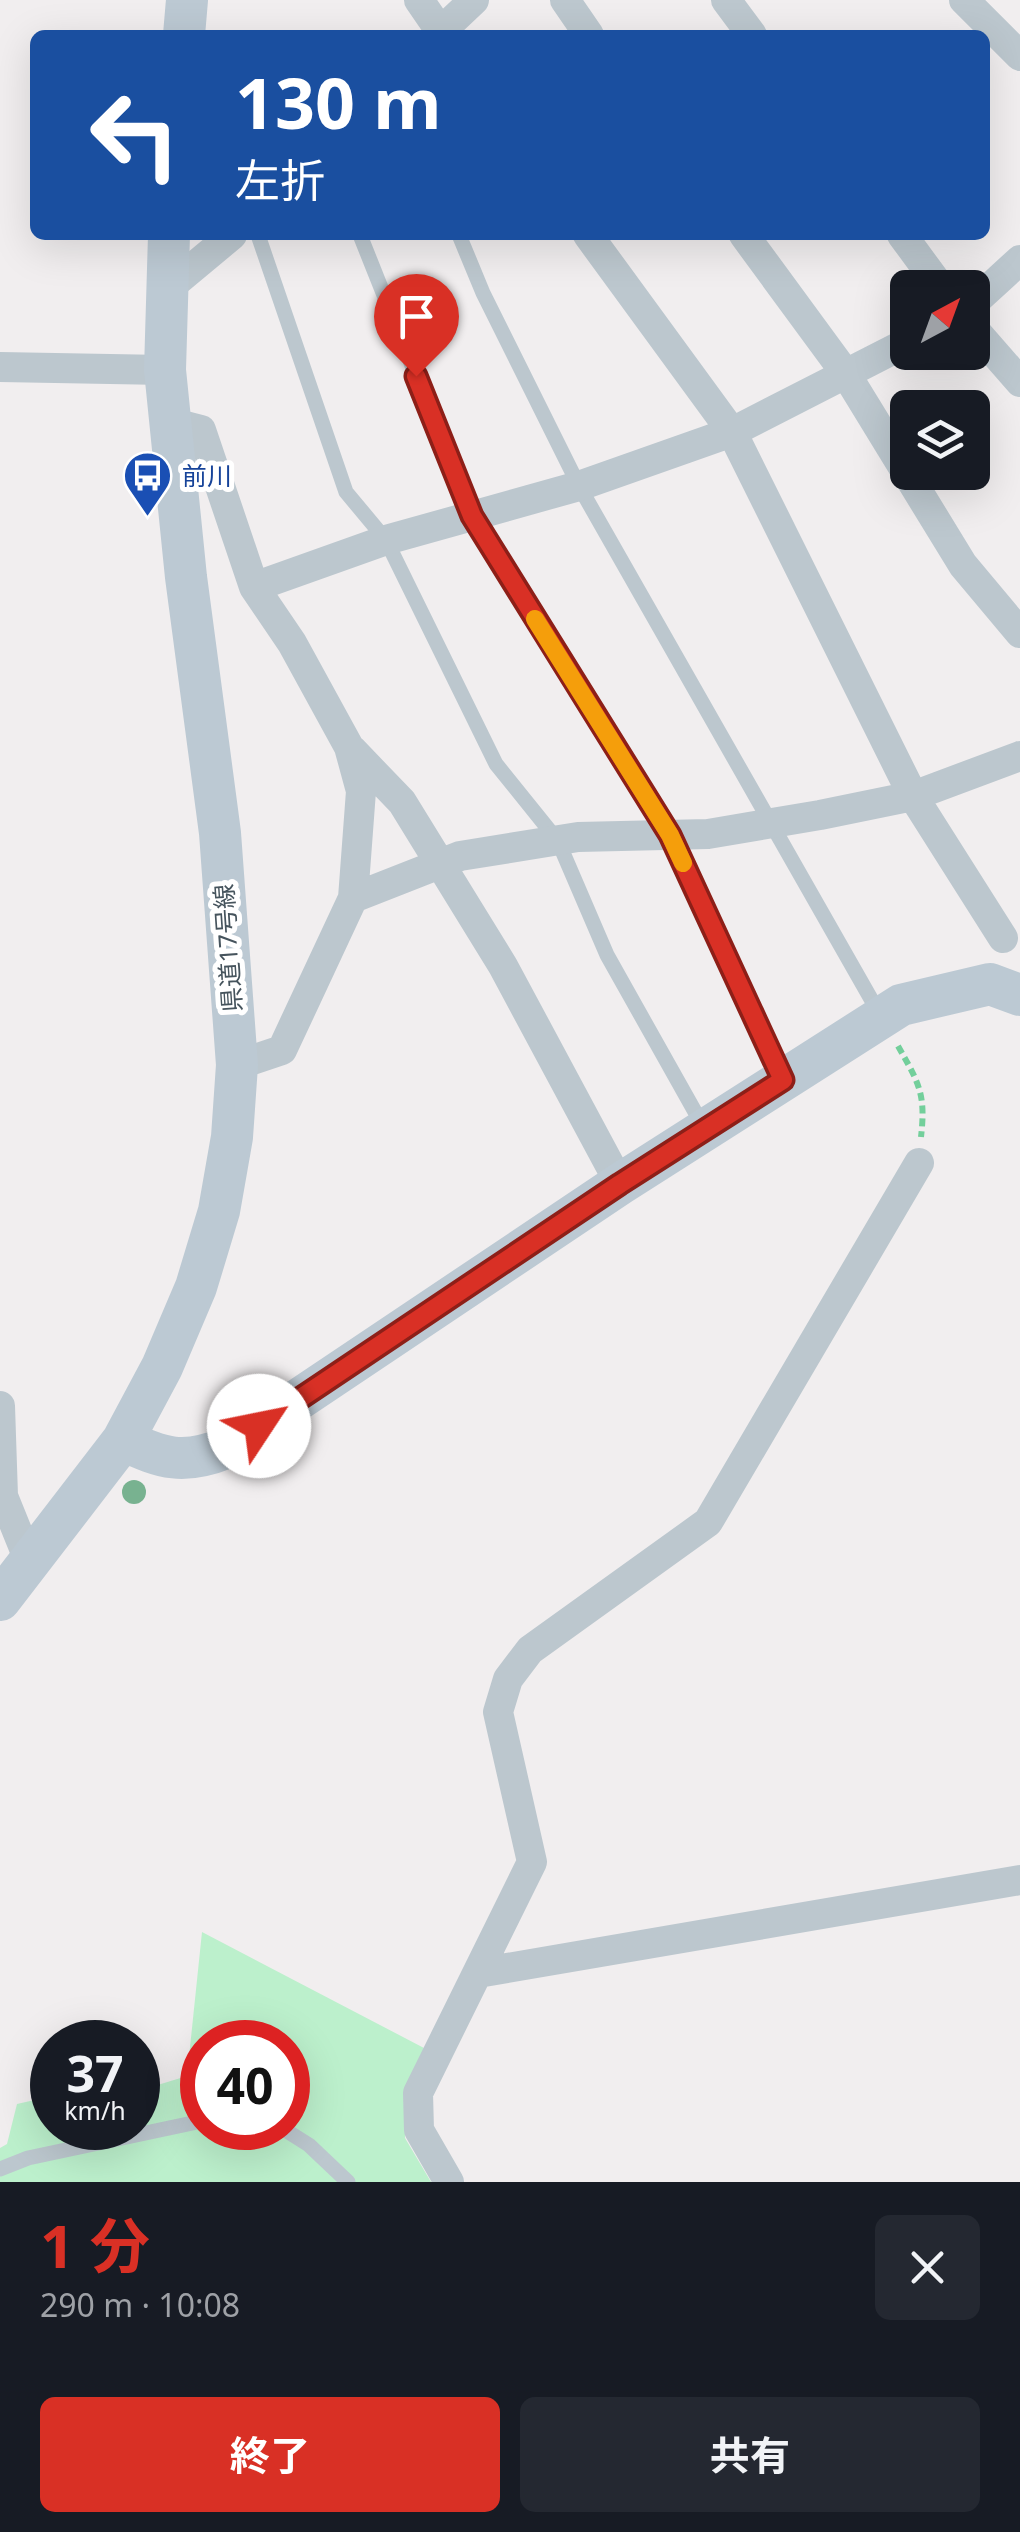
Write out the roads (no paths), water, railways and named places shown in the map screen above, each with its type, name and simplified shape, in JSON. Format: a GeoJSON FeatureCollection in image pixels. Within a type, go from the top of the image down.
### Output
{"type":"FeatureCollection","features":[{"type":"Feature","properties":{"kind":"main road"},"geometry":{"type":"LineString","coordinates":[[184,30],[187,0]]}},
{"type":"Feature","properties":{"kind":"main road","name":"県道17号線"},"geometry":{"type":"LineString","coordinates":[[0,1600],[123,1440],[162,1367],[202,1268],[219,1211],[232,1137],[237,1066],[220,833],[186,577],[165,370],[169,240]]}},
{"type":"Feature","properties":{"kind":"main road"},"geometry":{"type":"LineString","coordinates":[[123,1440],[162,1456],[198,1459],[226,1448],[620,1184],[901,1004],[1005,990]]}},
{"type":"Feature","properties":{"kind":"street"},"geometry":{"type":"LineString","coordinates":[[419,0],[438,30]]}},
{"type":"Feature","properties":{"kind":"street"},"geometry":{"type":"LineString","coordinates":[[444,30],[474,0]]}},
{"type":"Feature","properties":{"kind":"street"},"geometry":{"type":"LineString","coordinates":[[565,0],[586,30]]}},
{"type":"Feature","properties":{"kind":"street"},"geometry":{"type":"LineString","coordinates":[[726,0],[748,30]]}},
{"type":"Feature","properties":{"kind":"street"},"geometry":{"type":"LineString","coordinates":[[964,0],[1020,56]]}},
{"type":"Feature","properties":{"kind":"street"},"geometry":{"type":"LineString","coordinates":[[166,290],[226,240]]}},
{"type":"Feature","properties":{"kind":"street"},"geometry":{"type":"LineString","coordinates":[[592,240],[732,432],[913,796],[1012,931],[1005,990]]}},
{"type":"Feature","properties":{"kind":"street"},"geometry":{"type":"LineString","coordinates":[[748,240],[846,374],[963,566],[1020,633]]}},
{"type":"Feature","properties":{"kind":"street"},"geometry":{"type":"LineString","coordinates":[[906,240],[928,270]]}},
{"type":"Feature","properties":{"kind":"street"},"geometry":{"type":"LineString","coordinates":[[990,288],[1020,260]]}},
{"type":"Feature","properties":{"kind":"street"},"geometry":{"type":"LineString","coordinates":[[990,348],[1020,382]]}},
{"type":"Feature","properties":{"kind":"street"},"geometry":{"type":"LineString","coordinates":[[254,587],[386,540],[579,486],[732,432],[890,351]]}},
{"type":"Feature","properties":{"kind":"street"},"geometry":{"type":"LineString","coordinates":[[0,367],[165,370]]}},
{"type":"Feature","properties":{"kind":"street"},"geometry":{"type":"LineString","coordinates":[[170,422],[201,430],[254,587],[292,644],[349,747],[362,791],[353,898],[282,1050],[237,1066]]}},
{"type":"Feature","properties":{"kind":"street"},"geometry":{"type":"LineString","coordinates":[[349,747],[402,802],[503,966],[620,1184]]}},
{"type":"Feature","properties":{"kind":"street"},"geometry":{"type":"LineString","coordinates":[[353,898],[460,856],[578,837],[708,834],[773,823],[913,796],[1020,756]]}},
{"type":"Feature","properties":{"kind":"street"},"geometry":{"type":"LineString","coordinates":[[449,2182],[418,2130],[418,2092],[532,1862],[498,1712],[508,1679],[530,1650],[708,1522],[920,1163]]}},
{"type":"Feature","properties":{"kind":"street"},"geometry":{"type":"LineString","coordinates":[[0,1406],[3,1496],[30,1563]]}},
{"type":"Feature","properties":{"kind":"street"},"geometry":{"type":"LineString","coordinates":[[478,1974],[1020,1880]]}},
{"type":"Feature","properties":{"kind":"lane"},"geometry":{"type":"LineString","coordinates":[[260,240],[346,492],[386,540],[496,764],[558,841],[607,955],[705,1130]]}},
{"type":"Feature","properties":{"kind":"lane"},"geometry":{"type":"LineString","coordinates":[[362,240],[472,516],[670,835],[783,1080]]}},
{"type":"Feature","properties":{"kind":"lane"},"geometry":{"type":"LineString","coordinates":[[461,240],[483,293],[579,486],[881,1017]]}},
{"type":"Feature","properties":{"kind":"lane"},"geometry":{"type":"LineString","coordinates":[[0,2169],[28,2158],[180,2126]]}},
{"type":"Feature","properties":{"kind":"lane"},"geometry":{"type":"LineString","coordinates":[[310,2146],[348,2182]]}},
{"type":"Feature","properties":{"kind":"place","name":"前川"},"geometry":{"type":"Point","coordinates":[147,518]}}]}
